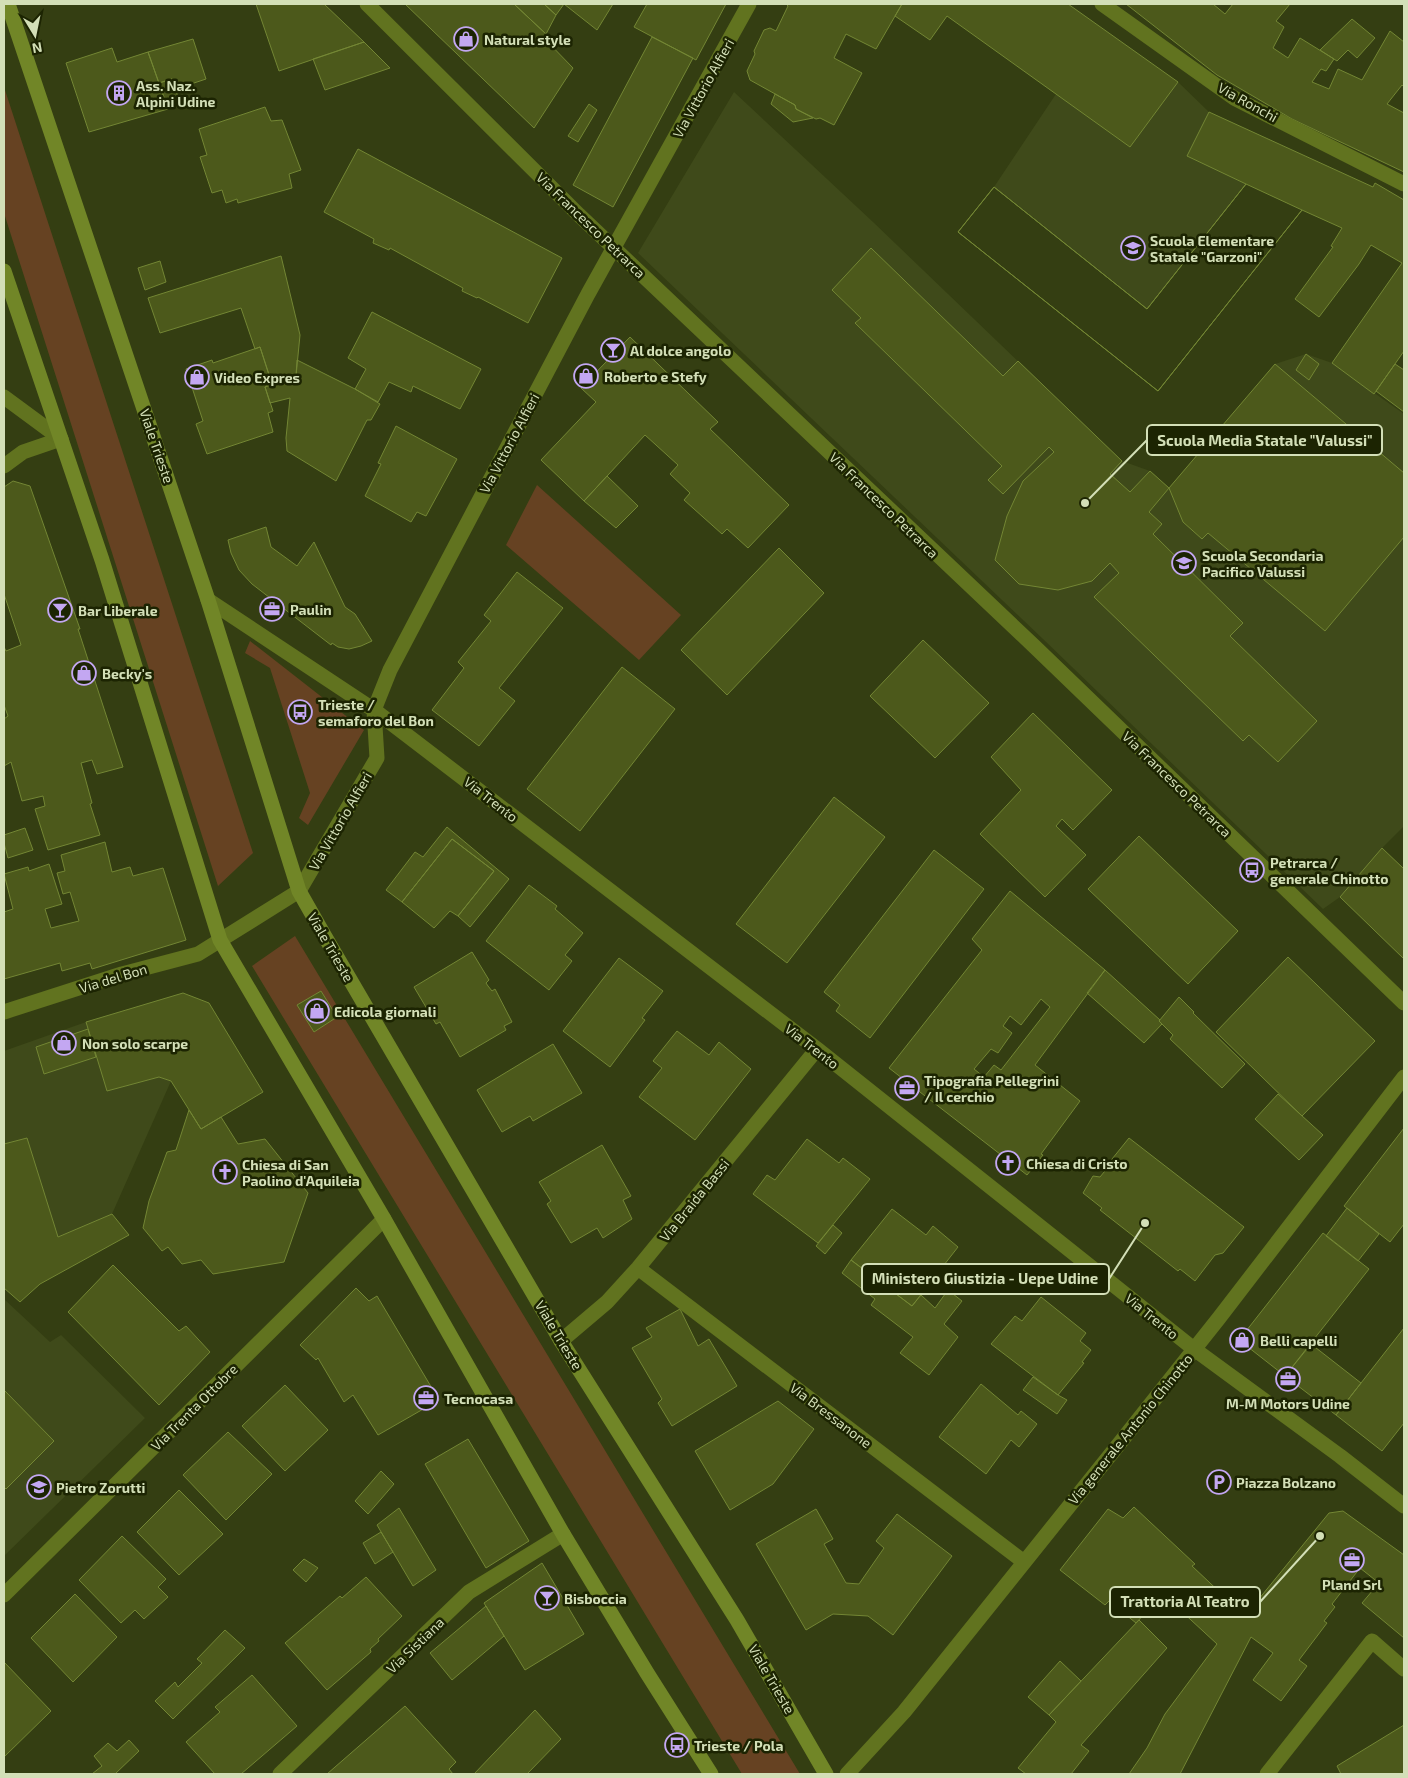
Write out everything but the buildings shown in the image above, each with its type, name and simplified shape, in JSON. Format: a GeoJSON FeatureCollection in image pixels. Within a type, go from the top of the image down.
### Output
{"type":"FeatureCollection","features":[{"type":"Feature","properties":{"kind":"main road","name":"Viale Trieste"},"geometry":{"type":"LineString","coordinates":[[8,4],[208,600],[299,890],[562,1341],[737,1620],[826,1774]]}},
{"type":"Feature","properties":{"kind":"main road"},"geometry":{"type":"LineString","coordinates":[[4,271],[102,560],[220,940],[384,1219],[563,1534],[711,1774]]}},
{"type":"Feature","properties":{"kind":"street","name":"Via Francesco Petrarca"},"geometry":{"type":"LineString","coordinates":[[367,4],[614,248],[1042,654],[1404,1003]]}},
{"type":"Feature","properties":{"kind":"street","name":"Via Vittorio Alfieri"},"geometry":{"type":"LineString","coordinates":[[299,890],[377,758],[374,710],[390,670],[588,294],[749,4]]}},
{"type":"Feature","properties":{"kind":"street","name":"Via Ronchi"},"geometry":{"type":"LineString","coordinates":[[1102,4],[1234,98],[1404,184]]}},
{"type":"Feature","properties":{"kind":"street"},"geometry":{"type":"LineString","coordinates":[[4,397],[61,439]]}},
{"type":"Feature","properties":{"kind":"street"},"geometry":{"type":"LineString","coordinates":[[4,466],[23,452],[61,439]]}},
{"type":"Feature","properties":{"kind":"street","name":"Via Trento"},"geometry":{"type":"LineString","coordinates":[[208,600],[374,710],[817,1049],[1194,1349],[1371,1479],[1404,1506]]}},
{"type":"Feature","properties":{"kind":"street"},"geometry":{"type":"LineString","coordinates":[[220,940],[299,890]]}},
{"type":"Feature","properties":{"kind":"street","name":"Via del Bon"},"geometry":{"type":"LineString","coordinates":[[4,1012],[122,974],[198,954],[220,940]]}},
{"type":"Feature","properties":{"kind":"street","name":"Via Braida Bassi"},"geometry":{"type":"LineString","coordinates":[[562,1341],[607,1302],[638,1268],[817,1049]]}},
{"type":"Feature","properties":{"kind":"street","name":"Via generale Antonio Chinotto"},"geometry":{"type":"LineString","coordinates":[[847,1774],[904,1712],[1024,1562],[1194,1349],[1404,1077]]}},
{"type":"Feature","properties":{"kind":"street","name":"Via Trenta Ottobre"},"geometry":{"type":"LineString","coordinates":[[4,1595],[384,1219]]}},
{"type":"Feature","properties":{"kind":"street","name":"Via Bressanone"},"geometry":{"type":"LineString","coordinates":[[638,1268],[1024,1562]]}},
{"type":"Feature","properties":{"kind":"street","name":"Via Sistiana"},"geometry":{"type":"LineString","coordinates":[[280,1774],[469,1592],[563,1534]]}},
{"type":"Feature","properties":{"kind":"street"},"geometry":{"type":"LineString","coordinates":[[1267,1774],[1372,1641],[1404,1669]]}},
{"type":"Feature","properties":{"kind":"shaded area","name":"Scuola Elementare Statale \"Garzoni\""},"geometry":{"type":"Polygon","coordinates":[[[1178,82],[1209,112],[1188,156],[1246,184],[1147,309],[994,187],[1056,94],[1130,147],[1178,82]]]}},
{"type":"Feature","properties":{"kind":"shaded area"},"geometry":{"type":"Polygon","coordinates":[[[4,87],[253,853],[218,886],[4,213],[4,87]]]}},
{"type":"Feature","properties":{"kind":"shaded area","name":"Scuola Secondaria Pacifico Valussi"},"geometry":{"type":"Polygon","coordinates":[[[734,92],[873,222],[1122,461],[1150,471],[1169,488],[1275,364],[1306,354],[1332,363],[1404,414],[1404,826],[1382,848],[1340,897],[1323,909],[638,253],[734,92]]]}},
{"type":"Feature","properties":{"kind":"shaded area"},"geometry":{"type":"Polygon","coordinates":[[[537,485],[681,615],[639,660],[506,545],[537,485]]]}},
{"type":"Feature","properties":{"kind":"shaded area"},"geometry":{"type":"Polygon","coordinates":[[[250,641],[364,730],[308,825],[299,818],[310,793],[270,668],[245,653],[250,641]]]}},
{"type":"Feature","properties":{"kind":"shaded area"},"geometry":{"type":"Polygon","coordinates":[[[295,936],[800,1774],[742,1774],[252,966],[295,936]]]}},
{"type":"Feature","properties":{"kind":"shaded area"},"geometry":{"type":"Polygon","coordinates":[[[86,1022],[107,1091],[159,1077],[171,1081],[112,1214],[58,1237],[4,1252],[4,1051],[86,1022]]]}},
{"type":"Feature","properties":{"kind":"shaded area","name":"Pietro Zorutti"},"geometry":{"type":"Polygon","coordinates":[[[4,1299],[50,1342],[61,1335],[145,1418],[4,1556],[4,1299]]]}},
{"type":"Feature","properties":{"kind":"place","name":"Natural style"},"geometry":{"type":"Point","coordinates":[466,39]}},
{"type":"Feature","properties":{"kind":"place","name":"Ass. Naz. Alpini Udine"},"geometry":{"type":"Point","coordinates":[119,93]}},
{"type":"Feature","properties":{"kind":"place","name":"Scuola Elementare Statale \"Garzoni\""},"geometry":{"type":"Point","coordinates":[1133,248]}},
{"type":"Feature","properties":{"kind":"place","name":"Al dolce angolo"},"geometry":{"type":"Point","coordinates":[613,350]}},
{"type":"Feature","properties":{"kind":"place","name":"Roberto e Stefy"},"geometry":{"type":"Point","coordinates":[586,376]}},
{"type":"Feature","properties":{"kind":"place","name":"Video Expres"},"geometry":{"type":"Point","coordinates":[197,377]}},
{"type":"Feature","properties":{"kind":"place","name":"Scuola Media Statale \"Valussi\""},"geometry":{"type":"Point","coordinates":[1085,503]}},
{"type":"Feature","properties":{"kind":"place","name":"Scuola Secondaria Pacifico Valussi"},"geometry":{"type":"Point","coordinates":[1184,563]}},
{"type":"Feature","properties":{"kind":"place","name":"Paulin"},"geometry":{"type":"Point","coordinates":[272,609]}},
{"type":"Feature","properties":{"kind":"place","name":"Bar Liberale"},"geometry":{"type":"Point","coordinates":[60,610]}},
{"type":"Feature","properties":{"kind":"place","name":"Becky's"},"geometry":{"type":"Point","coordinates":[84,673]}},
{"type":"Feature","properties":{"kind":"place","name":"Trieste / semaforo del Bon"},"geometry":{"type":"Point","coordinates":[300,712]}},
{"type":"Feature","properties":{"kind":"place","name":"Petrarca / generale Chinotto"},"geometry":{"type":"Point","coordinates":[1252,870]}},
{"type":"Feature","properties":{"kind":"place","name":"Edicola giornali"},"geometry":{"type":"Point","coordinates":[317,1011]}},
{"type":"Feature","properties":{"kind":"place","name":"Non solo scarpe"},"geometry":{"type":"Point","coordinates":[64,1043]}},
{"type":"Feature","properties":{"kind":"place","name":"Tipografia Pellegrini / Il cerchio"},"geometry":{"type":"Point","coordinates":[907,1088]}},
{"type":"Feature","properties":{"kind":"place","name":"Chiesa di Cristo"},"geometry":{"type":"Point","coordinates":[1008,1163]}},
{"type":"Feature","properties":{"kind":"place","name":"Chiesa di San Paolino d'Aquileia"},"geometry":{"type":"Point","coordinates":[225,1172]}},
{"type":"Feature","properties":{"kind":"place","name":"Ministero Giustizia - Uepe Udine"},"geometry":{"type":"Point","coordinates":[1145,1223]}},
{"type":"Feature","properties":{"kind":"place","name":"Belli capelli"},"geometry":{"type":"Point","coordinates":[1242,1340]}},
{"type":"Feature","properties":{"kind":"place","name":"M-M Motors Udine"},"geometry":{"type":"Point","coordinates":[1288,1379]}},
{"type":"Feature","properties":{"kind":"place","name":"Tecnocasa"},"geometry":{"type":"Point","coordinates":[426,1398]}},
{"type":"Feature","properties":{"kind":"place","name":"Piazza Bolzano"},"geometry":{"type":"Point","coordinates":[1219,1482]}},
{"type":"Feature","properties":{"kind":"place","name":"Pietro Zorutti"},"geometry":{"type":"Point","coordinates":[39,1487]}},
{"type":"Feature","properties":{"kind":"place","name":"Trattoria Al Teatro"},"geometry":{"type":"Point","coordinates":[1320,1536]}},
{"type":"Feature","properties":{"kind":"place","name":"Pland Srl"},"geometry":{"type":"Point","coordinates":[1352,1560]}},
{"type":"Feature","properties":{"kind":"place","name":"Bisboccia"},"geometry":{"type":"Point","coordinates":[547,1598]}},
{"type":"Feature","properties":{"kind":"place","name":"Trieste / Pola"},"geometry":{"type":"Point","coordinates":[677,1745]}}]}
